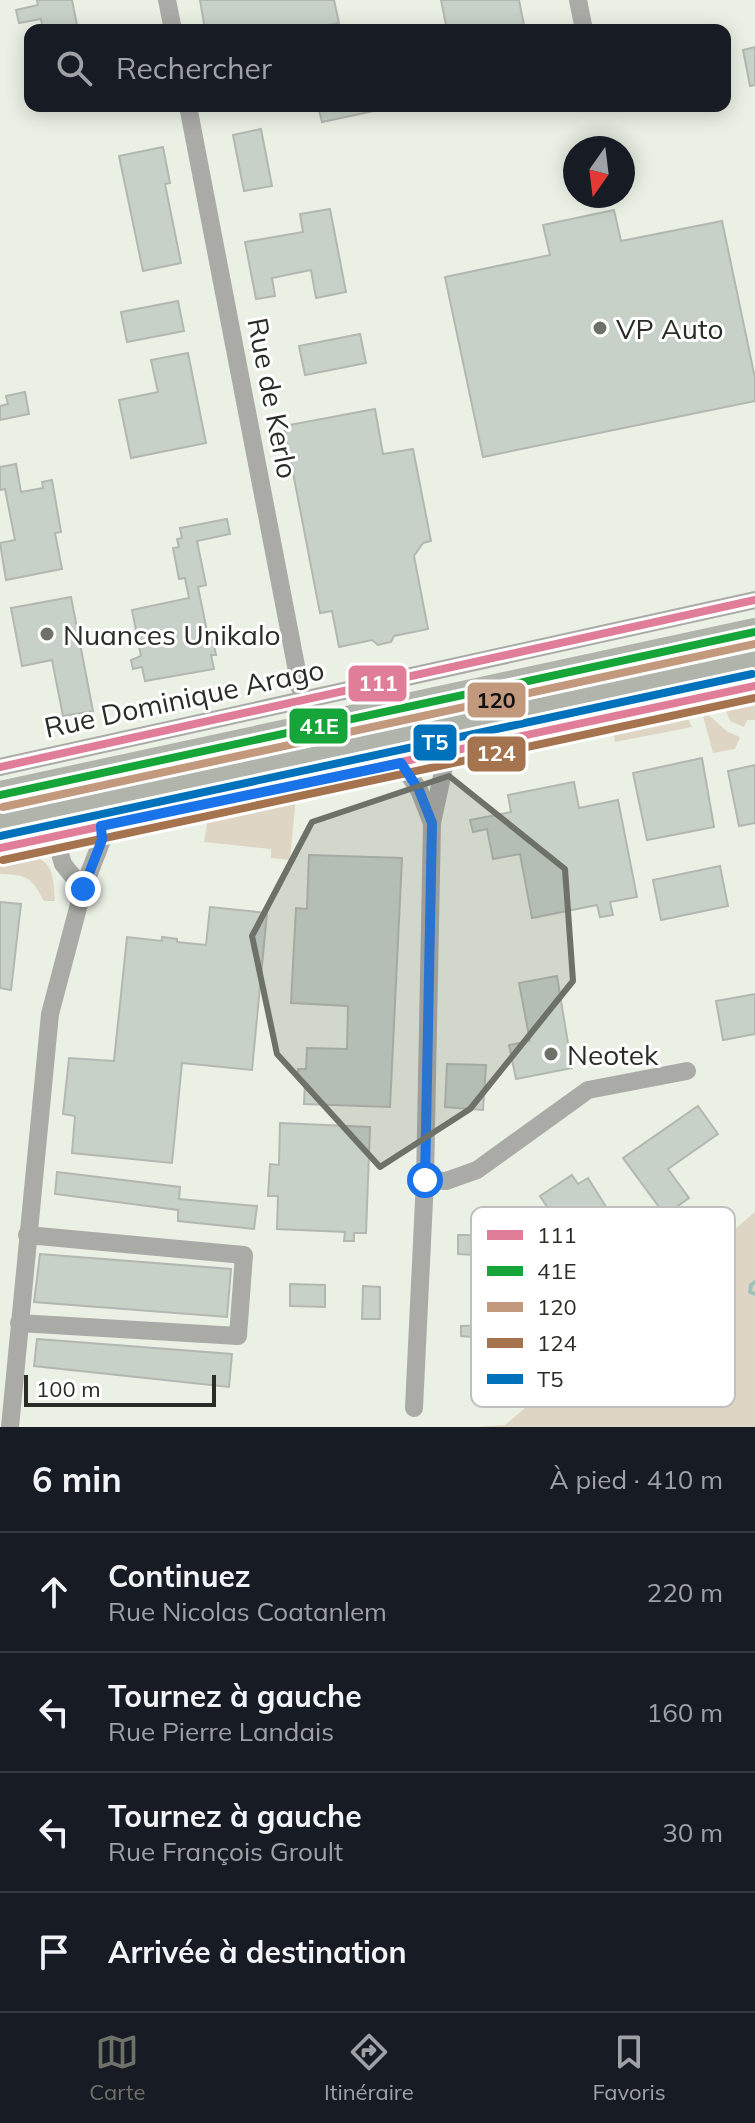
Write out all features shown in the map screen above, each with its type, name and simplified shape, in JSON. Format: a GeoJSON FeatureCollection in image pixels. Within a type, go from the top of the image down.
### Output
{"type":"FeatureCollection","features":[{"type":"Feature","properties":{"kind":"highway"},"geometry":{"type":"LineString","coordinates":[[0,795],[755,632]]}},
{"type":"Feature","properties":{"kind":"highway"},"geometry":{"type":"LineString","coordinates":[[0,819],[755,656]]}},
{"type":"Feature","properties":{"kind":"street"},"geometry":{"type":"LineString","coordinates":[[167,0],[172,24]]}},
{"type":"Feature","properties":{"kind":"street"},"geometry":{"type":"LineString","coordinates":[[578,0],[583,24]]}},
{"type":"Feature","properties":{"kind":"street","name":"Rue de Kerlo"},"geometry":{"type":"LineString","coordinates":[[189,112],[303,702]]}},
{"type":"Feature","properties":{"kind":"street","name":"Rue Dominique Arago"},"geometry":{"type":"LineString","coordinates":[[0,767],[755,600]]}},
{"type":"Feature","properties":{"kind":"street"},"geometry":{"type":"LineString","coordinates":[[0,848],[755,686]]}},
{"type":"Feature","properties":{"kind":"street"},"geometry":{"type":"LineString","coordinates":[[414,1408],[425,1180],[432,823],[447,753]]}},
{"type":"Feature","properties":{"kind":"street"},"geometry":{"type":"LineString","coordinates":[[401,763],[419,790],[432,823]]}},
{"type":"Feature","properties":{"kind":"street"},"geometry":{"type":"LineString","coordinates":[[10,1427],[50,1014],[83,889],[102,840],[101,826]]}},
{"type":"Feature","properties":{"kind":"street"},"geometry":{"type":"LineString","coordinates":[[55,836],[63,864],[83,889]]}},
{"type":"Feature","properties":{"kind":"street"},"geometry":{"type":"LineString","coordinates":[[425,1180],[446,1181],[477,1170],[588,1090],[687,1071]]}},
{"type":"Feature","properties":{"kind":"street"},"geometry":{"type":"LineString","coordinates":[[20,1317],[238,1336],[244,1255],[27,1235]]}},
{"type":"Feature","properties":{"kind":"highlighted area"},"geometry":{"type":"Polygon","coordinates":[[[449,776],[565,869],[573,981],[470,1109],[380,1167],[277,1054],[252,936],[312,822],[449,776]]]}},
{"type":"Feature","properties":{"kind":"shaded area"},"geometry":{"type":"Polygon","coordinates":[[[755,696],[755,720],[747,720],[744,727],[730,721],[723,704],[755,696]]]}},
{"type":"Feature","properties":{"kind":"shaded area"},"geometry":{"type":"Polygon","coordinates":[[[685,712],[692,727],[615,742],[612,729],[685,712]]]}},
{"type":"Feature","properties":{"kind":"shaded area"},"geometry":{"type":"Polygon","coordinates":[[[705,712],[728,732],[740,737],[735,749],[713,753],[703,716],[705,712]]]}},
{"type":"Feature","properties":{"kind":"shaded area"},"geometry":{"type":"Polygon","coordinates":[[[296,796],[290,860],[271,858],[271,849],[204,842],[208,818],[296,796]]]}},
{"type":"Feature","properties":{"kind":"shaded area"},"geometry":{"type":"Polygon","coordinates":[[[24,852],[41,860],[50,869],[55,901],[44,901],[28,879],[0,874],[0,857],[24,852]]]}},
{"type":"Feature","properties":{"kind":"shaded area"},"geometry":{"type":"Polygon","coordinates":[[[755,1212],[755,1427],[477,1427],[505,1425],[526,1407],[735,1407],[735,1229],[755,1212]]]}},
{"type":"Feature","properties":{"kind":"building"},"geometry":{"type":"Polygon","coordinates":[[[37,0],[72,0],[77,24],[42,24],[41,19],[19,23],[16,10],[38,5],[37,0]]]}},
{"type":"Feature","properties":{"kind":"building"},"geometry":{"type":"Polygon","coordinates":[[[200,0],[334,0],[339,23],[334,24],[204,24],[200,0]]]}},
{"type":"Feature","properties":{"kind":"building"},"geometry":{"type":"Polygon","coordinates":[[[441,0],[519,0],[524,24],[446,24],[441,0]]]}},
{"type":"Feature","properties":{"kind":"building"},"geometry":{"type":"Polygon","coordinates":[[[755,47],[755,85],[750,86],[743,50],[755,47]]]}},
{"type":"Feature","properties":{"kind":"building"},"geometry":{"type":"Polygon","coordinates":[[[320,112],[369,112],[322,122],[320,112]]]}},
{"type":"Feature","properties":{"kind":"building"},"geometry":{"type":"Polygon","coordinates":[[[261,129],[272,186],[244,191],[233,135],[261,129]]]}},
{"type":"Feature","properties":{"kind":"building"},"geometry":{"type":"Polygon","coordinates":[[[163,147],[170,183],[165,184],[181,263],[143,271],[119,156],[163,147]]]}},
{"type":"Feature","properties":{"kind":"building"},"geometry":{"type":"Polygon","coordinates":[[[330,209],[346,292],[316,298],[311,270],[272,278],[275,296],[256,299],[245,242],[303,232],[300,214],[330,209]]]}},
{"type":"Feature","properties":{"kind":"building","name":"VP Auto"},"geometry":{"type":"Polygon","coordinates":[[[614,210],[621,241],[722,221],[755,378],[755,401],[483,457],[445,277],[550,255],[543,225],[614,210]]]}},
{"type":"Feature","properties":{"kind":"building"},"geometry":{"type":"Polygon","coordinates":[[[178,301],[184,331],[127,342],[121,312],[178,301]]]}},
{"type":"Feature","properties":{"kind":"building"},"geometry":{"type":"Polygon","coordinates":[[[360,334],[366,363],[305,375],[299,346],[360,334]]]}},
{"type":"Feature","properties":{"kind":"building"},"geometry":{"type":"Polygon","coordinates":[[[188,353],[206,443],[131,458],[119,400],[158,392],[151,360],[188,353]]]}},
{"type":"Feature","properties":{"kind":"building"},"geometry":{"type":"Polygon","coordinates":[[[25,392],[29,414],[0,420],[0,406],[8,404],[6,396],[25,392]]]}},
{"type":"Feature","properties":{"kind":"building"},"geometry":{"type":"Polygon","coordinates":[[[375,409],[383,454],[413,449],[431,541],[423,543],[414,556],[428,629],[394,636],[391,642],[378,645],[372,640],[339,647],[332,611],[320,613],[284,426],[375,409]]]}},
{"type":"Feature","properties":{"kind":"building"},"geometry":{"type":"Polygon","coordinates":[[[16,464],[21,492],[43,488],[42,482],[52,480],[61,532],[55,533],[62,569],[6,580],[0,543],[15,540],[5,489],[0,490],[0,467],[16,464]]]}},
{"type":"Feature","properties":{"kind":"building"},"geometry":{"type":"Polygon","coordinates":[[[227,519],[230,534],[197,541],[206,585],[198,587],[209,641],[213,640],[216,655],[211,655],[214,669],[145,681],[142,667],[133,669],[131,660],[141,656],[132,610],[189,598],[185,578],[179,579],[173,548],[179,547],[177,539],[182,538],[180,528],[227,519]]]}},
{"type":"Feature","properties":{"kind":"building","name":"Nuances Unikalo"},"geometry":{"type":"Polygon","coordinates":[[[71,597],[93,711],[63,716],[52,660],[22,666],[11,608],[71,597]]]}},
{"type":"Feature","properties":{"kind":"building"},"geometry":{"type":"Polygon","coordinates":[[[702,758],[714,827],[647,840],[633,773],[702,758]]]}},
{"type":"Feature","properties":{"kind":"building"},"geometry":{"type":"Polygon","coordinates":[[[755,765],[755,823],[739,826],[728,771],[755,765]]]}},
{"type":"Feature","properties":{"kind":"building"},"geometry":{"type":"Polygon","coordinates":[[[574,782],[579,808],[618,800],[637,897],[610,902],[613,915],[600,917],[597,905],[532,918],[520,854],[493,859],[487,829],[473,832],[470,820],[511,812],[508,795],[574,782]]]}},
{"type":"Feature","properties":{"kind":"building"},"geometry":{"type":"Polygon","coordinates":[[[309,855],[402,858],[390,1107],[304,1104],[305,1081],[298,1080],[298,1069],[306,1069],[307,1048],[347,1049],[348,1006],[291,1003],[296,908],[307,909],[309,855]]]}},
{"type":"Feature","properties":{"kind":"building"},"geometry":{"type":"Polygon","coordinates":[[[720,866],[728,906],[661,920],[653,880],[720,866]]]}},
{"type":"Feature","properties":{"kind":"building"},"geometry":{"type":"Polygon","coordinates":[[[0,902],[21,904],[11,990],[0,988],[0,902]]]}},
{"type":"Feature","properties":{"kind":"building"},"geometry":{"type":"Polygon","coordinates":[[[210,907],[267,913],[252,1070],[182,1063],[172,1163],[72,1153],[75,1116],[63,1114],[69,1058],[114,1061],[127,937],[162,941],[162,937],[206,945],[210,907]]]}},
{"type":"Feature","properties":{"kind":"building"},"geometry":{"type":"Polygon","coordinates":[[[557,976],[572,1068],[516,1079],[509,1045],[530,1041],[519,983],[557,976]]]}},
{"type":"Feature","properties":{"kind":"building"},"geometry":{"type":"Polygon","coordinates":[[[755,994],[755,1034],[723,1040],[716,1001],[755,994]]]}},
{"type":"Feature","properties":{"kind":"building"},"geometry":{"type":"Polygon","coordinates":[[[447,1064],[486,1065],[483,1110],[445,1107],[447,1064]]]}},
{"type":"Feature","properties":{"kind":"building"},"geometry":{"type":"Polygon","coordinates":[[[698,1106],[718,1134],[668,1169],[689,1198],[676,1207],[659,1207],[623,1158],[698,1106]]]}},
{"type":"Feature","properties":{"kind":"building"},"geometry":{"type":"Polygon","coordinates":[[[280,1123],[370,1127],[366,1233],[354,1233],[354,1241],[344,1241],[345,1232],[277,1229],[278,1196],[268,1196],[270,1164],[279,1165],[280,1123]]]}},
{"type":"Feature","properties":{"kind":"building"},"geometry":{"type":"Polygon","coordinates":[[[57,1172],[180,1187],[179,1199],[257,1206],[254,1229],[178,1221],[178,1210],[55,1194],[57,1172]]]}},
{"type":"Feature","properties":{"kind":"building"},"geometry":{"type":"Polygon","coordinates":[[[572,1175],[578,1184],[588,1178],[606,1207],[547,1207],[540,1196],[572,1175]]]}},
{"type":"Feature","properties":{"kind":"building"},"geometry":{"type":"Polygon","coordinates":[[[458,1235],[471,1235],[471,1255],[458,1254],[458,1235]]]}},
{"type":"Feature","properties":{"kind":"building"},"geometry":{"type":"Polygon","coordinates":[[[40,1254],[231,1269],[227,1317],[34,1302],[40,1254]]]}},
{"type":"Feature","properties":{"kind":"building"},"geometry":{"type":"Polygon","coordinates":[[[290,1284],[325,1285],[325,1307],[290,1306],[290,1284]]]}},
{"type":"Feature","properties":{"kind":"building"},"geometry":{"type":"Polygon","coordinates":[[[363,1286],[380,1287],[380,1319],[362,1319],[363,1286]]]}},
{"type":"Feature","properties":{"kind":"building"},"geometry":{"type":"Polygon","coordinates":[[[461,1326],[471,1326],[471,1337],[461,1336],[461,1326]]]}},
{"type":"Feature","properties":{"kind":"building"},"geometry":{"type":"Polygon","coordinates":[[[37,1339],[232,1354],[229,1387],[34,1366],[37,1339]]]}},
{"type":"Feature","properties":{"kind":"waterway"},"geometry":{"type":"LineString","coordinates":[[755,1282],[750,1292],[755,1294]]}},
{"type":"Feature","properties":{"kind":"transit line","name":"111"},"geometry":{"type":"LineString","coordinates":[[0,767],[755,600]]}},
{"type":"Feature","properties":{"kind":"transit line","name":"41E"},"geometry":{"type":"LineString","coordinates":[[0,795],[755,632]]}},
{"type":"Feature","properties":{"kind":"transit line","name":"120"},"geometry":{"type":"LineString","coordinates":[[3,807],[755,644]]}},
{"type":"Feature","properties":{"kind":"transit line","name":"T5"},"geometry":{"type":"LineString","coordinates":[[0,836],[752,674]]}},
{"type":"Feature","properties":{"kind":"transit line","name":"111"},"geometry":{"type":"LineString","coordinates":[[0,848],[755,686]]}},
{"type":"Feature","properties":{"kind":"transit line","name":"124"},"geometry":{"type":"LineString","coordinates":[[3,860],[755,698]]}},
{"type":"Feature","properties":{"kind":"place","name":"VP Auto"},"geometry":{"type":"Point","coordinates":[600,328]}},
{"type":"Feature","properties":{"kind":"place","name":"Nuances Unikalo"},"geometry":{"type":"Point","coordinates":[47,634]}},
{"type":"Feature","properties":{"kind":"place","name":"Neotek"},"geometry":{"type":"Point","coordinates":[551,1054]}},
{"type":"Feature","properties":{"kind":"route"},"geometry":{"type":"LineString","coordinates":[[83,889],[102,840],[101,826],[401,763],[419,790],[432,823],[425,1180]]}}]}
